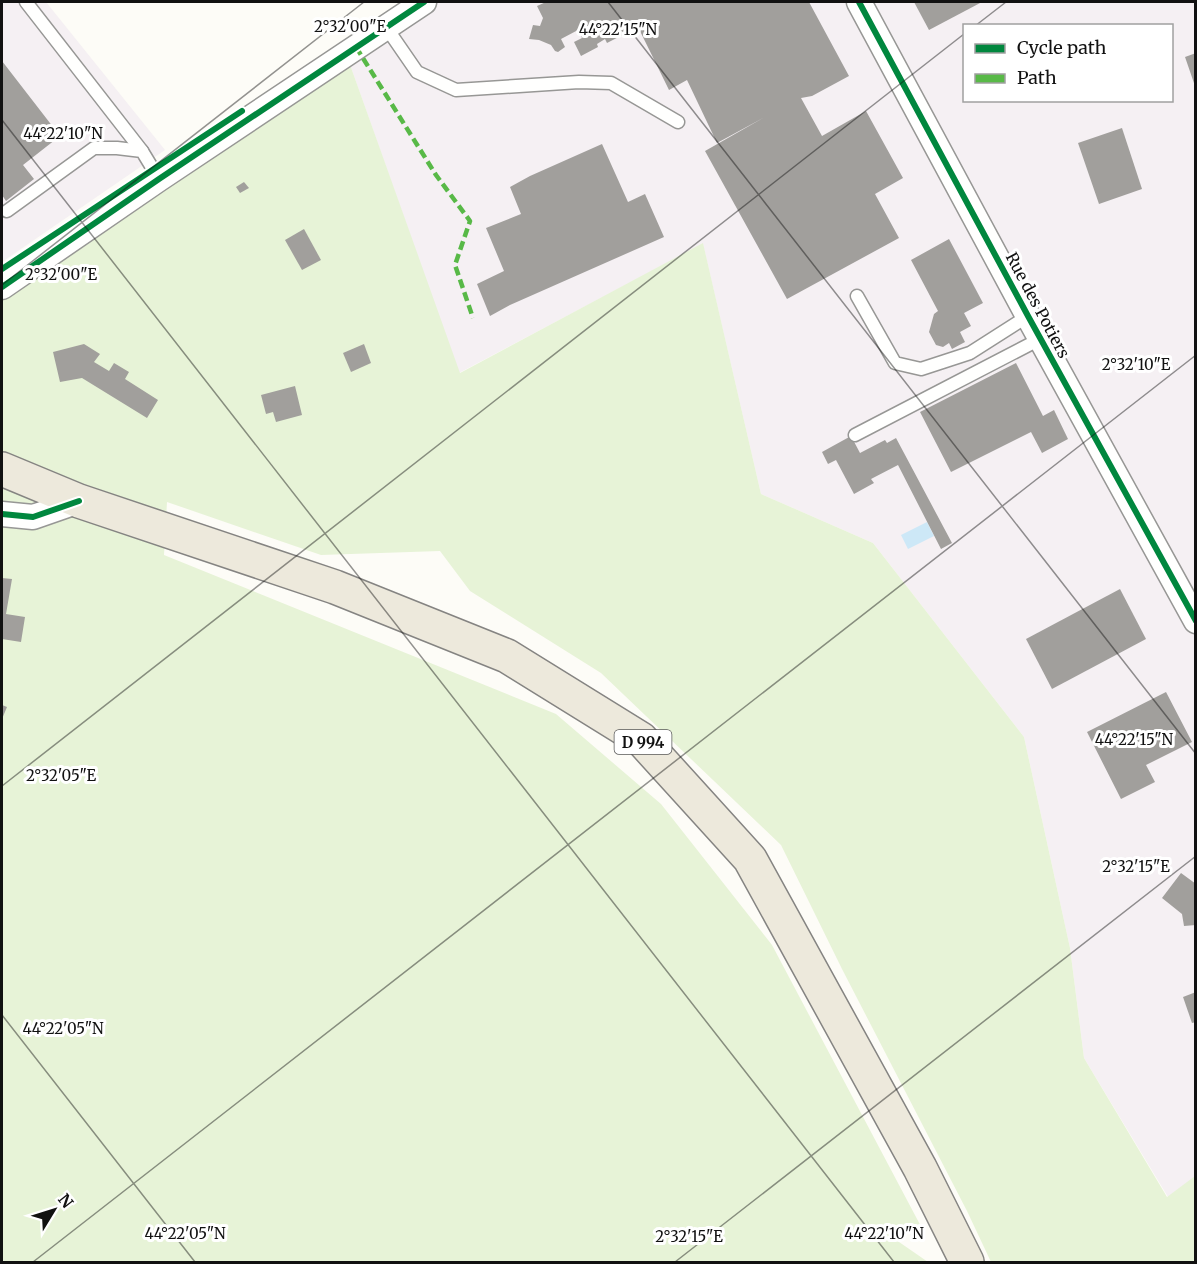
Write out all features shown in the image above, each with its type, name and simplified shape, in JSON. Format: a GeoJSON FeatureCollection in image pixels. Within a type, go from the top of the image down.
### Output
{"type":"FeatureCollection","features":[{"type":"Feature","properties":{"kind":"main road","name":"D 994"},"geometry":{"type":"LineString","coordinates":[[2,469],[79,501],[335,588],[507,656],[640,739],[750,859],[920,1168],[967,1263]]}},
{"type":"Feature","properties":{"kind":"street"},"geometry":{"type":"LineString","coordinates":[[2,287],[424,2]]}},
{"type":"Feature","properties":{"kind":"street","name":"Rue des Potiers"},"geometry":{"type":"LineString","coordinates":[[859,2],[1040,339],[1196,621]]}},
{"type":"Feature","properties":{"kind":"street"},"geometry":{"type":"LineString","coordinates":[[2,514],[33,517],[79,501]]}},
{"type":"Feature","properties":{"kind":"lane"},"geometry":{"type":"LineString","coordinates":[[26,2],[142,151],[159,179]]}},
{"type":"Feature","properties":{"kind":"lane"},"geometry":{"type":"LineString","coordinates":[[387,27],[417,72],[456,90],[579,82],[611,83],[678,122]]}},
{"type":"Feature","properties":{"kind":"lane"},"geometry":{"type":"LineString","coordinates":[[7,211],[94,148],[142,151]]}},
{"type":"Feature","properties":{"kind":"lane"},"geometry":{"type":"LineString","coordinates":[[857,296],[895,363],[921,369],[970,353],[1028,316]]}},
{"type":"Feature","properties":{"kind":"lane"},"geometry":{"type":"LineString","coordinates":[[855,435],[1040,339]]}},
{"type":"Feature","properties":{"kind":"shaded area"},"geometry":{"type":"Polygon","coordinates":[[[2,2],[46,2],[165,150],[2,262],[2,2]]]}},
{"type":"Feature","properties":{"kind":"shaded area"},"geometry":{"type":"Polygon","coordinates":[[[426,2],[1195,2],[1196,1176],[1168,1197],[1084,1058],[1070,948],[1024,737],[873,543],[761,494],[703,244],[459,373],[348,59],[426,2]]]}},
{"type":"Feature","properties":{"kind":"green space"},"geometry":{"type":"Polygon","coordinates":[[[348,59],[460,373],[703,243],[761,494],[873,543],[1024,737],[1070,948],[1084,1058],[1167,1197],[1195,1176],[1195,1262],[991,1262],[781,845],[601,673],[470,591],[440,551],[321,555],[167,502],[164,555],[556,714],[661,804],[772,945],[925,1234],[873,1224],[928,1262],[2,1262],[2,299],[348,59]]]}},
{"type":"Feature","properties":{"kind":"water"},"geometry":{"type":"Polygon","coordinates":[[[927,522],[934,536],[908,549],[901,535],[927,522]]]}},
{"type":"Feature","properties":{"kind":"building"},"geometry":{"type":"Polygon","coordinates":[[[546,2],[809,2],[849,76],[812,96],[801,98],[822,136],[866,111],[903,178],[875,194],[899,238],[787,299],[705,151],[765,117],[717,143],[687,80],[669,90],[638,27],[607,43],[605,39],[597,44],[598,47],[581,56],[574,42],[582,38],[578,30],[561,39],[565,47],[558,52],[551,45],[529,39],[533,25],[540,26],[543,18],[537,6],[546,2]]]}},
{"type":"Feature","properties":{"kind":"building"},"geometry":{"type":"Polygon","coordinates":[[[914,2],[982,2],[929,30],[914,2]]]}},
{"type":"Feature","properties":{"kind":"building"},"geometry":{"type":"Polygon","coordinates":[[[1196,53],[1196,86],[1195,86],[1185,57],[1196,53]]]}},
{"type":"Feature","properties":{"kind":"building"},"geometry":{"type":"Polygon","coordinates":[[[2,61],[60,136],[23,165],[34,179],[6,201],[2,195],[2,61]]]}},
{"type":"Feature","properties":{"kind":"building"},"geometry":{"type":"Polygon","coordinates":[[[1122,128],[1142,189],[1099,204],[1078,143],[1122,128]]]}},
{"type":"Feature","properties":{"kind":"building"},"geometry":{"type":"Polygon","coordinates":[[[602,144],[628,202],[645,194],[664,237],[490,316],[477,284],[504,271],[486,228],[521,214],[510,187],[602,144]]]}},
{"type":"Feature","properties":{"kind":"building"},"geometry":{"type":"Polygon","coordinates":[[[244,182],[249,188],[240,193],[236,187],[244,182]]]}},
{"type":"Feature","properties":{"kind":"building"},"geometry":{"type":"Polygon","coordinates":[[[304,229],[321,260],[302,270],[285,240],[304,229]]]}},
{"type":"Feature","properties":{"kind":"building"},"geometry":{"type":"Polygon","coordinates":[[[949,239],[983,303],[964,313],[971,326],[960,332],[965,342],[952,349],[949,343],[943,347],[936,345],[929,332],[934,314],[938,311],[911,260],[949,239]]]}},
{"type":"Feature","properties":{"kind":"building"},"geometry":{"type":"Polygon","coordinates":[[[84,344],[100,354],[94,362],[109,371],[114,363],[129,372],[125,379],[158,400],[147,418],[82,378],[60,382],[53,352],[84,344]]]}},
{"type":"Feature","properties":{"kind":"building"},"geometry":{"type":"Polygon","coordinates":[[[364,344],[371,363],[351,372],[343,353],[364,344]]]}},
{"type":"Feature","properties":{"kind":"building"},"geometry":{"type":"Polygon","coordinates":[[[1016,363],[1043,416],[1054,410],[1068,439],[1042,453],[1031,432],[951,472],[920,412],[1016,363]]]}},
{"type":"Feature","properties":{"kind":"building"},"geometry":{"type":"Polygon","coordinates":[[[295,386],[302,415],[276,422],[273,412],[266,414],[261,395],[295,386]]]}},
{"type":"Feature","properties":{"kind":"building"},"geometry":{"type":"Polygon","coordinates":[[[851,436],[860,453],[885,440],[887,443],[896,438],[952,543],[941,549],[898,465],[871,479],[874,483],[854,494],[836,460],[828,464],[822,452],[851,436]]]}},
{"type":"Feature","properties":{"kind":"building"},"geometry":{"type":"Polygon","coordinates":[[[2,578],[12,579],[6,614],[25,617],[21,642],[2,639],[2,578]]]}},
{"type":"Feature","properties":{"kind":"building"},"geometry":{"type":"Polygon","coordinates":[[[1120,589],[1146,639],[1052,689],[1026,639],[1120,589]]]}},
{"type":"Feature","properties":{"kind":"building"},"geometry":{"type":"Polygon","coordinates":[[[1166,692],[1192,742],[1146,765],[1155,782],[1121,799],[1087,732],[1166,692]]]}},
{"type":"Feature","properties":{"kind":"building"},"geometry":{"type":"Polygon","coordinates":[[[2,705],[7,707],[2,719],[2,705]]]}},
{"type":"Feature","properties":{"kind":"building"},"geometry":{"type":"Polygon","coordinates":[[[1181,873],[1196,884],[1196,925],[1184,926],[1182,914],[1162,898],[1181,873]]]}},
{"type":"Feature","properties":{"kind":"building"},"geometry":{"type":"Polygon","coordinates":[[[1196,992],[1196,1022],[1192,1023],[1183,997],[1196,992]]]}},
{"type":"Feature","properties":{"kind":"marked path"},"geometry":{"type":"LineString","coordinates":[[356,47],[436,175],[470,221],[455,265],[473,318]]}},
{"type":"Feature","properties":{"kind":"cycle path"},"geometry":{"type":"LineString","coordinates":[[2,287],[424,2]]}},
{"type":"Feature","properties":{"kind":"cycle path"},"geometry":{"type":"LineString","coordinates":[[859,2],[1196,621]]}},
{"type":"Feature","properties":{"kind":"cycle path"},"geometry":{"type":"LineString","coordinates":[[2,269],[242,111]]}},
{"type":"Feature","properties":{"kind":"cycle path"},"geometry":{"type":"LineString","coordinates":[[2,514],[33,517],[79,501]]}}]}
